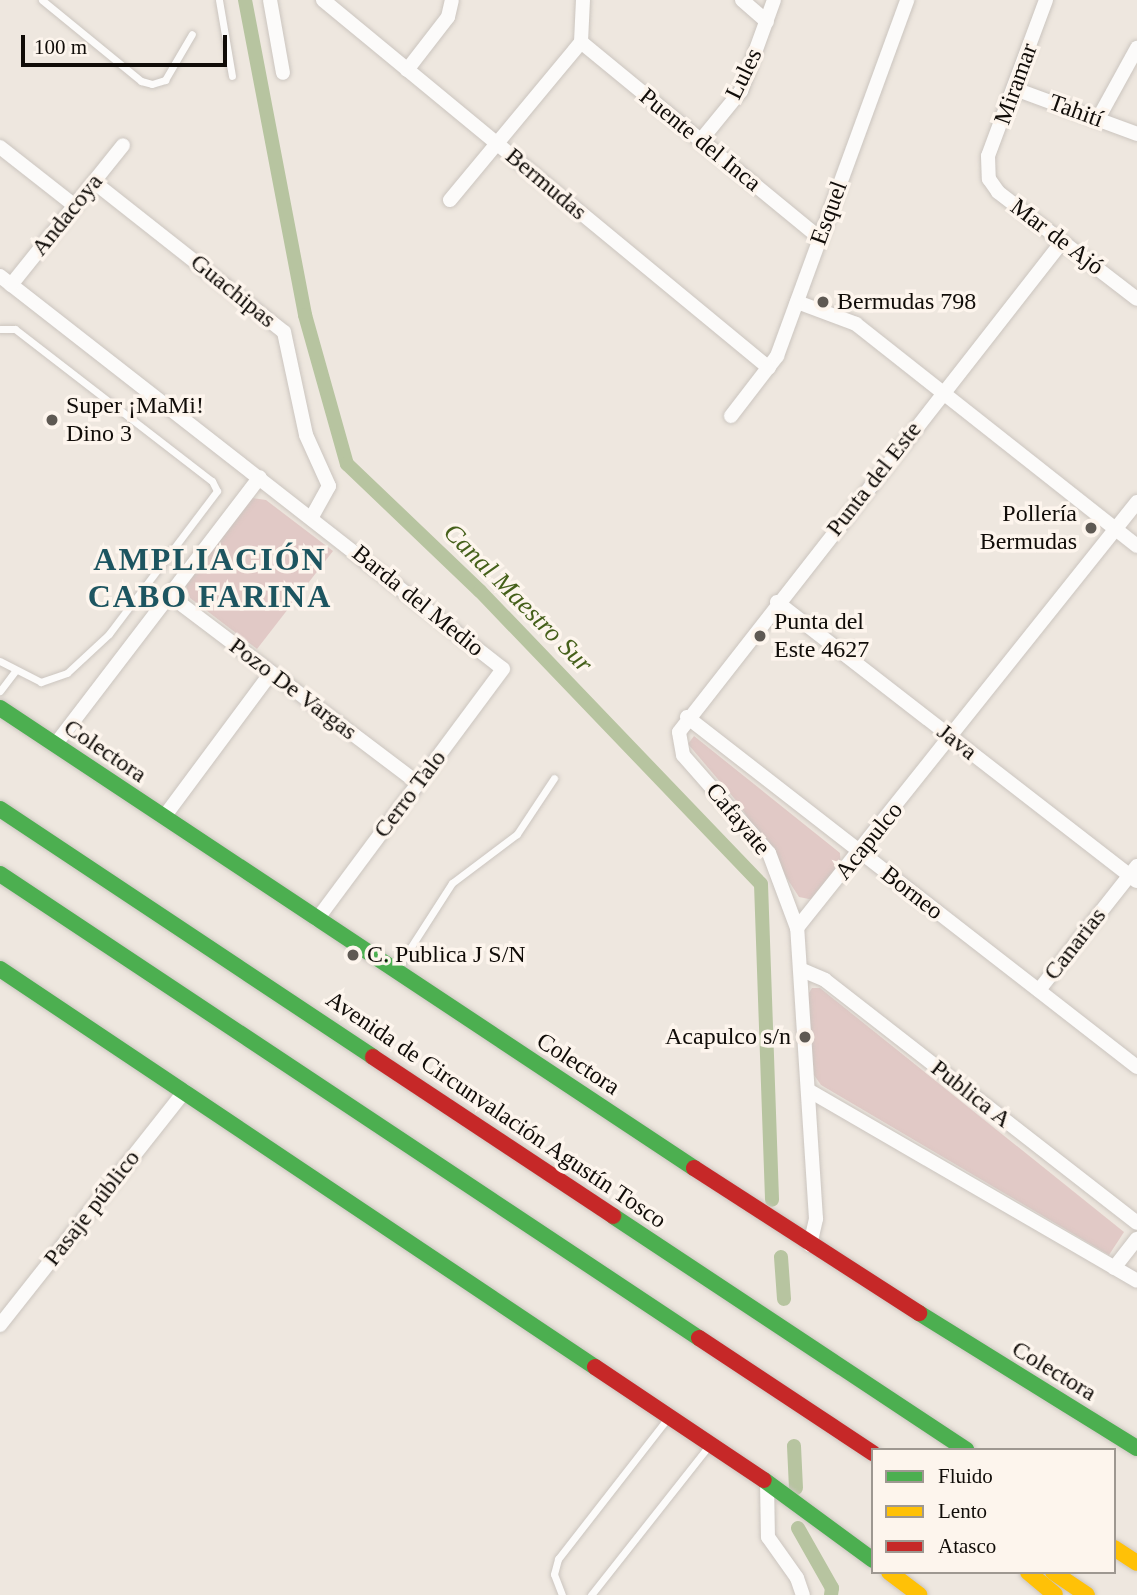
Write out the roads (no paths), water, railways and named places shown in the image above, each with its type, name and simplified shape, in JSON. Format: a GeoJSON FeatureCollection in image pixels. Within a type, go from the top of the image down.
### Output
{"type":"FeatureCollection","features":[{"type":"Feature","properties":{"kind":"main road","name":"Colectora"},"geometry":{"type":"LineString","coordinates":[[0,708],[810,1245],[1137,1448]]}},
{"type":"Feature","properties":{"kind":"main road","name":"Avenida de Circunvalación Agustín Tosco"},"geometry":{"type":"LineString","coordinates":[[0,809],[963,1448]]}},
{"type":"Feature","properties":{"kind":"main road"},"geometry":{"type":"LineString","coordinates":[[0,874],[871,1452]]}},
{"type":"Feature","properties":{"kind":"main road"},"geometry":{"type":"LineString","coordinates":[[0,969],[711,1444],[871,1559]]}},
{"type":"Feature","properties":{"kind":"main road"},"geometry":{"type":"LineString","coordinates":[[895,1403],[974,1448]]}},
{"type":"Feature","properties":{"kind":"main road"},"geometry":{"type":"LineString","coordinates":[[1116,1549],[1137,1563]]}},
{"type":"Feature","properties":{"kind":"main road"},"geometry":{"type":"LineString","coordinates":[[892,1574],[919,1595]]}},
{"type":"Feature","properties":{"kind":"main road"},"geometry":{"type":"LineString","coordinates":[[1030,1574],[1055,1595]]}},
{"type":"Feature","properties":{"kind":"main road"},"geometry":{"type":"LineString","coordinates":[[1056,1574],[1087,1595]]}},
{"type":"Feature","properties":{"kind":"street"},"geometry":{"type":"LineString","coordinates":[[270,0],[283,73]]}},
{"type":"Feature","properties":{"kind":"street","name":"Bermudas"},"geometry":{"type":"LineString","coordinates":[[323,0],[769,368]]}},
{"type":"Feature","properties":{"kind":"street"},"geometry":{"type":"LineString","coordinates":[[407,70],[448,17],[452,0]]}},
{"type":"Feature","properties":{"kind":"street"},"geometry":{"type":"LineString","coordinates":[[450,200],[495,142],[581,42],[583,0]]}},
{"type":"Feature","properties":{"kind":"street"},"geometry":{"type":"LineString","coordinates":[[742,0],[767,22]]}},
{"type":"Feature","properties":{"kind":"street","name":"Lules"},"geometry":{"type":"LineString","coordinates":[[701,141],[741,91],[775,0]]}},
{"type":"Feature","properties":{"kind":"street","name":"Esquel"},"geometry":{"type":"LineString","coordinates":[[731,416],[769,368],[797,302],[907,0]]}},
{"type":"Feature","properties":{"kind":"street","name":"Miramar"},"geometry":{"type":"LineString","coordinates":[[986,169],[1046,0]]}},
{"type":"Feature","properties":{"kind":"street","name":"Puente del Inca"},"geometry":{"type":"LineString","coordinates":[[581,42],[820,238]]}},
{"type":"Feature","properties":{"kind":"street"},"geometry":{"type":"LineString","coordinates":[[1099,117],[1137,48]]}},
{"type":"Feature","properties":{"kind":"street","name":"Tahití"},"geometry":{"type":"LineString","coordinates":[[1015,89],[1099,117],[1137,134]]}},
{"type":"Feature","properties":{"kind":"street","name":"Andacoya"},"geometry":{"type":"LineString","coordinates":[[5,281],[75,206],[123,145]]}},
{"type":"Feature","properties":{"kind":"street"},"geometry":{"type":"LineString","coordinates":[[0,147],[75,206]]}},
{"type":"Feature","properties":{"kind":"street","name":"Mar de Ajó"},"geometry":{"type":"LineString","coordinates":[[986,169],[998,192],[1137,299]]}},
{"type":"Feature","properties":{"kind":"street","name":"Guachipas"},"geometry":{"type":"LineString","coordinates":[[94,182],[284,332],[306,435],[329,486],[312,517]]}},
{"type":"Feature","properties":{"kind":"street","name":"Punta del Este"},"geometry":{"type":"LineString","coordinates":[[687,717],[1062,242]]}},
{"type":"Feature","properties":{"kind":"street","name":"Barda del Medio"},"geometry":{"type":"LineString","coordinates":[[5,281],[312,517],[503,669]]}},
{"type":"Feature","properties":{"kind":"street"},"geometry":{"type":"LineString","coordinates":[[797,302],[856,324],[1137,545]]}},
{"type":"Feature","properties":{"kind":"street"},"geometry":{"type":"LineString","coordinates":[[55,745],[260,477]]}},
{"type":"Feature","properties":{"kind":"street","name":"Acapulco"},"geometry":{"type":"LineString","coordinates":[[797,928],[860,853],[1137,502]]}},
{"type":"Feature","properties":{"kind":"street","name":"Pozo De Vargas"},"geometry":{"type":"LineString","coordinates":[[169,595],[418,783]]}},
{"type":"Feature","properties":{"kind":"street","name":"Java"},"geometry":{"type":"LineString","coordinates":[[777,602],[1134,874]]}},
{"type":"Feature","properties":{"kind":"street","name":"Cerro Talo"},"geometry":{"type":"LineString","coordinates":[[317,919],[503,669]]}},
{"type":"Feature","properties":{"kind":"street"},"geometry":{"type":"LineString","coordinates":[[164,817],[271,673]]}},
{"type":"Feature","properties":{"kind":"street","name":"Borneo"},"geometry":{"type":"LineString","coordinates":[[687,717],[1137,1067]]}},
{"type":"Feature","properties":{"kind":"street","name":"Cafayate"},"geometry":{"type":"LineString","coordinates":[[687,717],[679,732],[683,755],[769,853],[797,928]]}},
{"type":"Feature","properties":{"kind":"street","name":"Canarias"},"geometry":{"type":"LineString","coordinates":[[1039,990],[1134,874]]}},
{"type":"Feature","properties":{"kind":"street"},"geometry":{"type":"LineString","coordinates":[[797,928],[802,970],[816,1219],[810,1245]]}},
{"type":"Feature","properties":{"kind":"street","name":"Publica A"},"geometry":{"type":"LineString","coordinates":[[802,970],[825,979],[1137,1223]]}},
{"type":"Feature","properties":{"kind":"street"},"geometry":{"type":"LineString","coordinates":[[808,1090],[1137,1281]]}},
{"type":"Feature","properties":{"kind":"street","name":"Pasaje público"},"geometry":{"type":"LineString","coordinates":[[0,1325],[185,1091]]}},
{"type":"Feature","properties":{"kind":"street"},"geometry":{"type":"LineString","coordinates":[[1114,1268],[1137,1238]]}},
{"type":"Feature","properties":{"kind":"street"},"geometry":{"type":"LineString","coordinates":[[767,1482],[768,1537],[797,1578],[803,1595]]}},
{"type":"Feature","properties":{"kind":"lane"},"geometry":{"type":"LineString","coordinates":[[42,0],[141,81],[152,84],[165,80],[192,34]]}},
{"type":"Feature","properties":{"kind":"lane"},"geometry":{"type":"LineString","coordinates":[[219,0],[232,76]]}},
{"type":"Feature","properties":{"kind":"lane"},"geometry":{"type":"LineString","coordinates":[[0,329],[15,328],[212,481],[217,491],[90,655],[51,680],[32,680],[0,661]]}},
{"type":"Feature","properties":{"kind":"lane"},"geometry":{"type":"LineString","coordinates":[[0,691],[15,671]]}},
{"type":"Feature","properties":{"kind":"lane"},"geometry":{"type":"LineString","coordinates":[[396,970],[452,883],[517,834],[554,778]]}},
{"type":"Feature","properties":{"kind":"lane"},"geometry":{"type":"LineString","coordinates":[[562,1595],[554,1574],[558,1559],[669,1416]]}},
{"type":"Feature","properties":{"kind":"lane"},"geometry":{"type":"LineString","coordinates":[[591,1595],[711,1444]]}},
{"type":"Feature","properties":{"kind":"waterway","name":"Canal Maestro Sur"},"geometry":{"type":"LineString","coordinates":[[245,0],[305,315],[347,464],[480,591],[761,884],[772,1200]]}},
{"type":"Feature","properties":{"kind":"waterway","name":"Canal Maestro Sur"},"geometry":{"type":"LineString","coordinates":[[781,1257],[784,1299]]}},
{"type":"Feature","properties":{"kind":"waterway","name":"Canal Maestro Sur"},"geometry":{"type":"LineString","coordinates":[[794,1446],[796,1488]]}},
{"type":"Feature","properties":{"kind":"waterway","name":"Canal Maestro Sur"},"geometry":{"type":"LineString","coordinates":[[798,1528],[832,1588],[831,1595]]}},
{"type":"Feature","properties":{"kind":"place","name":"Bermudas 798"},"geometry":{"type":"Point","coordinates":[823,302]}},
{"type":"Feature","properties":{"kind":"place","name":"Super ¡MaMi! Dino 3"},"geometry":{"type":"Point","coordinates":[52,420]}},
{"type":"Feature","properties":{"kind":"place","name":"Pollería Bermudas"},"geometry":{"type":"Point","coordinates":[1091,528]}},
{"type":"Feature","properties":{"kind":"place","name":"Punta del Este 4627"},"geometry":{"type":"Point","coordinates":[760,636]}},
{"type":"Feature","properties":{"kind":"place","name":"C. Publica J S/N"},"geometry":{"type":"Point","coordinates":[353,955]}},
{"type":"Feature","properties":{"kind":"place","name":"Acapulco s/n"},"geometry":{"type":"Point","coordinates":[805,1037]}},
{"type":"Feature","properties":{"kind":"district","name":"AMPLIACIÓN CABO FARINA"},"geometry":{"type":"Point","coordinates":[210,578]}}]}
